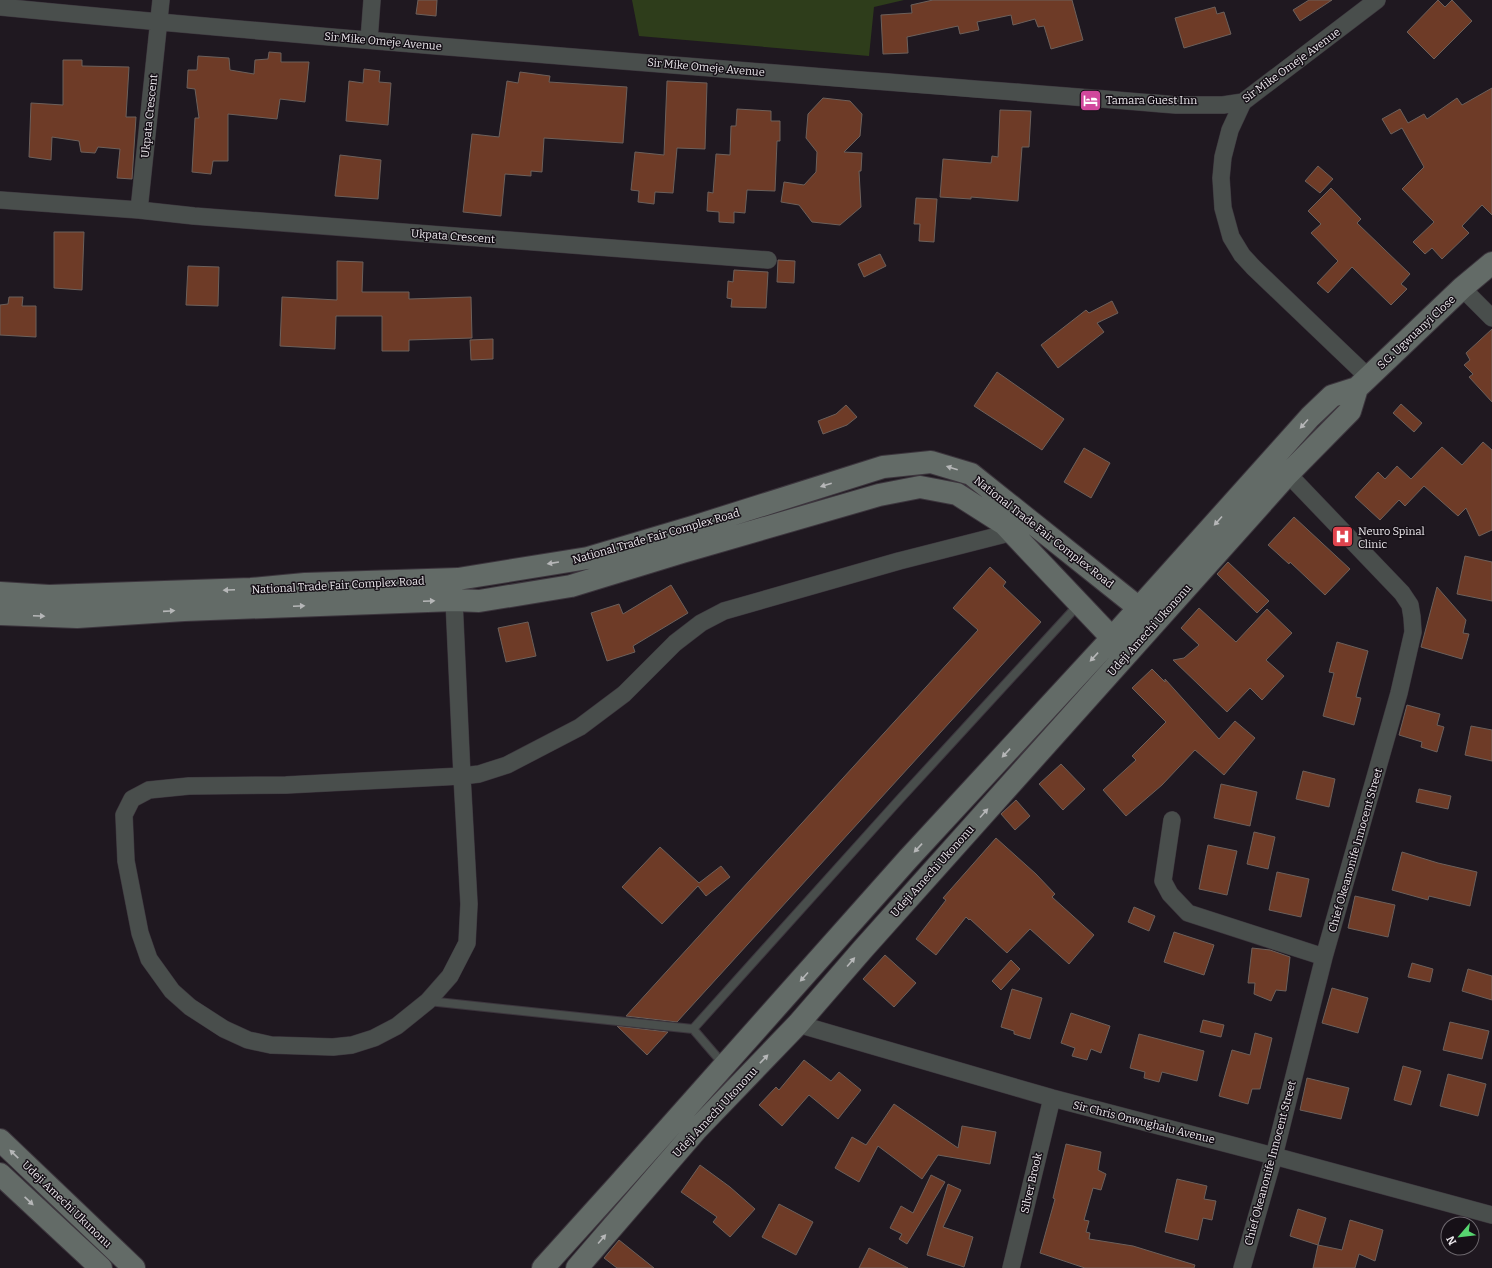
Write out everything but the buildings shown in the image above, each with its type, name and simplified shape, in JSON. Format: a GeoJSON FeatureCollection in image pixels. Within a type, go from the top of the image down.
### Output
{"type":"FeatureCollection","features":[{"type":"Feature","properties":{"kind":"main road"},"geometry":{"type":"LineString","coordinates":[[1462,288],[1492,263]]}},
{"type":"Feature","properties":{"kind":"main road","name":"S.G. Ugwuanyi Close"},"geometry":{"type":"LineString","coordinates":[[1362,383],[1462,288]]}},
{"type":"Feature","properties":{"kind":"main road","name":"Udeji Amechi Ukononu"},"geometry":{"type":"LineString","coordinates":[[577,1268],[697,1129],[798,1024],[863,949],[1288,474],[1350,411],[1362,383]]}},
{"type":"Feature","properties":{"kind":"main road","name":"Udeji Amechi Ukononu"},"geometry":{"type":"LineString","coordinates":[[542,1268],[682,1114],[908,859],[1112,638],[1321,407],[1332,396],[1362,383]]}},
{"type":"Feature","properties":{"kind":"main road","name":"National Trade Fair Complex Road"},"geometry":{"type":"LineString","coordinates":[[0,593],[57,596],[251,589],[305,584],[458,579],[588,558],[884,467],[931,462],[971,474],[1155,622]]}},
{"type":"Feature","properties":{"kind":"main road","name":"National Trade Fair Complex Road"},"geometry":{"type":"LineString","coordinates":[[0,614],[77,617],[184,610],[454,600],[479,601],[571,586],[682,552],[864,500],[920,487],[957,494],[1004,524],[1079,604],[1128,653]]}},
{"type":"Feature","properties":{"kind":"main road"},"geometry":{"type":"LineString","coordinates":[[682,1114],[697,1129]]}},
{"type":"Feature","properties":{"kind":"main road","name":"Udeji Amechi Ukunonu"},"geometry":{"type":"LineString","coordinates":[[0,1140],[134,1268]]}},
{"type":"Feature","properties":{"kind":"main road","name":"Udeji Amechi Ukunonu"},"geometry":{"type":"LineString","coordinates":[[0,1174],[101,1268]]}},
{"type":"Feature","properties":{"kind":"street","name":"Ukpata Crescent"},"geometry":{"type":"LineString","coordinates":[[139,210],[161,0]]}},
{"type":"Feature","properties":{"kind":"street"},"geometry":{"type":"LineString","coordinates":[[369,40],[372,0]]}},
{"type":"Feature","properties":{"kind":"street","name":"Sir Mike Omeje Avenue"},"geometry":{"type":"LineString","coordinates":[[0,7],[369,40],[1176,105],[1223,105],[1243,102],[1377,0]]}},
{"type":"Feature","properties":{"kind":"street"},"geometry":{"type":"LineString","coordinates":[[1243,102],[1230,130],[1223,157],[1221,178],[1223,208],[1231,237],[1242,255],[1362,383]]}},
{"type":"Feature","properties":{"kind":"street","name":"Ukpata Crescent"},"geometry":{"type":"LineString","coordinates":[[0,200],[768,260]]}},
{"type":"Feature","properties":{"kind":"street","name":"S.G. Ugwuanyi Close"},"geometry":{"type":"LineString","coordinates":[[1462,288],[1492,318]]}},
{"type":"Feature","properties":{"kind":"street","name":"Chief Okeanonife Innocent Street"},"geometry":{"type":"LineString","coordinates":[[1242,1268],[1274,1156],[1324,956],[1399,693],[1413,632],[1410,605],[1402,592],[1288,474]]}},
{"type":"Feature","properties":{"kind":"street"},"geometry":{"type":"LineString","coordinates":[[454,600],[462,776],[468,904],[467,943],[450,976],[428,1001],[397,1026],[374,1038],[352,1045],[333,1047],[271,1045],[248,1040],[224,1029],[190,1007],[172,991],[148,959],[140,933],[126,861],[124,816],[132,799],[148,790],[188,786],[286,785],[462,776],[479,774],[507,765],[580,727],[624,694],[675,642],[701,623],[724,611],[898,561],[1013,532]]}},
{"type":"Feature","properties":{"kind":"street"},"geometry":{"type":"LineString","coordinates":[[1172,820],[1163,881],[1170,894],[1180,905],[1188,912],[1324,956]]}},
{"type":"Feature","properties":{"kind":"street","name":"Sir Chris Onwughalu Avenue"},"geometry":{"type":"LineString","coordinates":[[798,1024],[1052,1098],[1492,1214]]}},
{"type":"Feature","properties":{"kind":"street","name":"Silver Brook"},"geometry":{"type":"LineString","coordinates":[[1011,1268],[1052,1098]]}},
{"type":"Feature","properties":{"kind":"lane"},"geometry":{"type":"LineString","coordinates":[[693,1029],[899,800],[1079,604]]}},
{"type":"Feature","properties":{"kind":"lane"},"geometry":{"type":"LineString","coordinates":[[428,1001],[693,1029],[724,1066]]}},
{"type":"Feature","properties":{"kind":"green space"},"geometry":{"type":"Polygon","coordinates":[[[632,0],[904,0],[874,7],[869,56],[639,36],[632,0]]]}},
{"type":"Feature","properties":{"kind":"place","name":"Tamara Guest Inn"},"geometry":{"type":"Point","coordinates":[1091,100]}},
{"type":"Feature","properties":{"kind":"place","name":"Neuro Spinal Clinic"},"geometry":{"type":"Point","coordinates":[1342,537]}}]}
